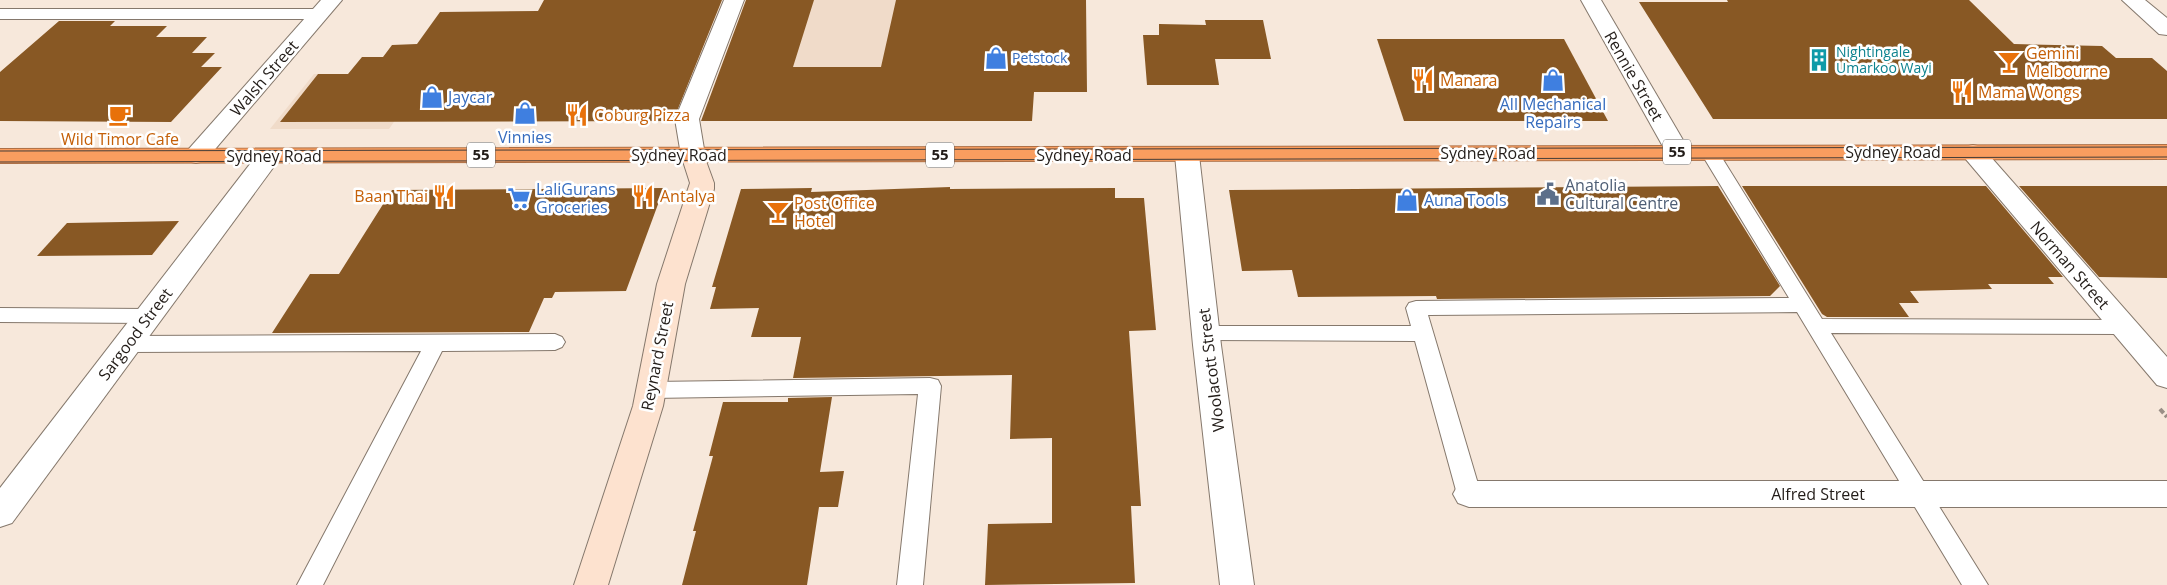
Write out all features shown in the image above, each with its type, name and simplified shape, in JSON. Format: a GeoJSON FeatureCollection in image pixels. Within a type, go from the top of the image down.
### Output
{"type":"FeatureCollection","features":[{"type":"Feature","properties":{"kind":"highway","name":"Sydney Road"},"geometry":{"type":"LineString","coordinates":[[0,156],[2167,152]]}},
{"type":"Feature","properties":{"kind":"street"},"geometry":{"type":"LineString","coordinates":[[693,155],[687,120],[734,0]]}},
{"type":"Feature","properties":{"kind":"street","name":"Rennie Street"},"geometry":{"type":"LineString","coordinates":[[1591,0],[1678,152]]}},
{"type":"Feature","properties":{"kind":"street"},"geometry":{"type":"LineString","coordinates":[[2132,0],[2167,29]]}},
{"type":"Feature","properties":{"kind":"street","name":"Walsh Street"},"geometry":{"type":"LineString","coordinates":[[196,156],[326,7]]}},
{"type":"Feature","properties":{"kind":"street","name":"Norman Street"},"geometry":{"type":"LineString","coordinates":[[1973,152],[2124,327],[2158,356],[2167,377]]}},
{"type":"Feature","properties":{"kind":"street","name":"Reynard Street"},"geometry":{"type":"LineString","coordinates":[[591,585],[652,390],[671,284],[701,189],[702,183],[693,155]]}},
{"type":"Feature","properties":{"kind":"street","name":"Woolacott Street"},"geometry":{"type":"LineString","coordinates":[[1186,155],[1237,585]]}},
{"type":"Feature","properties":{"kind":"street","name":"Sargood Street"},"geometry":{"type":"LineString","coordinates":[[0,513],[270,156]]}},
{"type":"Feature","properties":{"kind":"street","name":"Alfred Street"},"geometry":{"type":"LineString","coordinates":[[1469,494],[2167,494]]}},
{"type":"Feature","properties":{"kind":"lane"},"geometry":{"type":"LineString","coordinates":[[0,14],[326,7]]}},
{"type":"Feature","properties":{"kind":"lane"},"geometry":{"type":"LineString","coordinates":[[1710,153],[1976,585]]}},
{"type":"Feature","properties":{"kind":"lane"},"geometry":{"type":"LineString","coordinates":[[1469,494],[1416,308],[1803,306]]}},
{"type":"Feature","properties":{"kind":"lane"},"geometry":{"type":"LineString","coordinates":[[0,315],[148,316]]}},
{"type":"Feature","properties":{"kind":"lane"},"geometry":{"type":"LineString","coordinates":[[1816,326],[2124,327]]}},
{"type":"Feature","properties":{"kind":"lane"},"geometry":{"type":"LineString","coordinates":[[1206,333],[1423,334]]}},
{"type":"Feature","properties":{"kind":"lane"},"geometry":{"type":"LineString","coordinates":[[128,344],[555,342]]}},
{"type":"Feature","properties":{"kind":"lane"},"geometry":{"type":"LineString","coordinates":[[310,585],[435,343]]}},
{"type":"Feature","properties":{"kind":"lane"},"geometry":{"type":"LineString","coordinates":[[652,390],[930,386],[910,585]]}},
{"type":"Feature","properties":{"kind":"shaded area"},"geometry":{"type":"Polygon","coordinates":[[[755,0],[945,0],[926,121],[710,121],[755,0]]]}},
{"type":"Feature","properties":{"kind":"shaded area"},"geometry":{"type":"Polygon","coordinates":[[[314,74],[427,74],[389,129],[270,129],[314,74]]]}},
{"type":"Feature","properties":{"kind":"building"},"geometry":{"type":"Polygon","coordinates":[[[544,0],[722,0],[673,121],[280,122],[318,74],[348,74],[362,57],[383,57],[392,45],[417,44],[440,12],[538,11],[544,0]]]}},
{"type":"Feature","properties":{"kind":"building"},"geometry":{"type":"Polygon","coordinates":[[[746,0],[814,0],[793,67],[881,67],[896,0],[1086,0],[1087,92],[1034,92],[1032,121],[701,121],[746,0]]]}},
{"type":"Feature","properties":{"kind":"building"},"geometry":{"type":"Polygon","coordinates":[[[1727,0],[1969,0],[2014,44],[2102,46],[2116,58],[2152,58],[2167,71],[2167,119],[1713,119],[1639,2],[1728,2],[1727,0]]]}},
{"type":"Feature","properties":{"kind":"building"},"geometry":{"type":"Polygon","coordinates":[[[1205,20],[1263,20],[1271,59],[1215,59],[1219,85],[1147,85],[1143,35],[1159,35],[1159,24],[1206,25],[1205,20]]]}},
{"type":"Feature","properties":{"kind":"building"},"geometry":{"type":"Polygon","coordinates":[[[59,21],[115,21],[110,26],[167,26],[156,37],[207,37],[192,53],[215,53],[201,67],[222,67],[171,122],[0,121],[0,72],[59,21]]]}},
{"type":"Feature","properties":{"kind":"building"},"geometry":{"type":"Polygon","coordinates":[[[1377,39],[1564,39],[1608,121],[1404,121],[1377,39]]]}},
{"type":"Feature","properties":{"kind":"building"},"geometry":{"type":"Polygon","coordinates":[[[1718,186],[1780,286],[1770,296],[1437,299],[1436,296],[1298,297],[1292,270],[1242,271],[1229,190],[1718,186]]]}},
{"type":"Feature","properties":{"kind":"building"},"geometry":{"type":"Polygon","coordinates":[[[1742,186],[1986,186],[2063,277],[2048,277],[2054,284],[1988,284],[1992,289],[1910,291],[1919,303],[1899,303],[1909,317],[1827,317],[1822,314],[1742,186]]]}},
{"type":"Feature","properties":{"kind":"building"},"geometry":{"type":"Polygon","coordinates":[[[2019,186],[2167,186],[2167,278],[2099,277],[2019,186]]]}},
{"type":"Feature","properties":{"kind":"building"},"geometry":{"type":"Polygon","coordinates":[[[950,187],[950,189],[1115,188],[1115,198],[1144,198],[1156,330],[1129,331],[1141,506],[1131,506],[1135,583],[985,585],[988,524],[1052,523],[1052,438],[1010,439],[1012,375],[793,378],[801,337],[751,337],[759,308],[710,309],[716,287],[712,287],[741,189],[812,188],[811,192],[950,187]]]}},
{"type":"Feature","properties":{"kind":"building"},"geometry":{"type":"Polygon","coordinates":[[[664,188],[626,291],[555,292],[552,298],[544,298],[529,332],[272,333],[310,274],[339,274],[392,190],[664,188]]]}},
{"type":"Feature","properties":{"kind":"building"},"geometry":{"type":"Polygon","coordinates":[[[179,221],[152,255],[37,256],[67,223],[179,221]]]}},
{"type":"Feature","properties":{"kind":"building"},"geometry":{"type":"Polygon","coordinates":[[[832,397],[820,472],[844,471],[838,507],[819,507],[807,585],[682,585],[696,531],[693,531],[713,456],[709,456],[723,402],[788,402],[788,398],[832,397]]]}},
{"type":"Feature","properties":{"kind":"tram line"},"geometry":{"type":"LineString","coordinates":[[0,151],[2167,147]]}},
{"type":"Feature","properties":{"kind":"tram line"},"geometry":{"type":"LineString","coordinates":[[0,162],[2167,157]]}},
{"type":"Feature","properties":{"kind":"place","name":"Petstock"},"geometry":{"type":"Point","coordinates":[996,58]}},
{"type":"Feature","properties":{"kind":"place","name":"Nightingale Umarkoo Wayi"},"geometry":{"type":"Point","coordinates":[1819,60]}},
{"type":"Feature","properties":{"kind":"place","name":"Gemini Melbourne"},"geometry":{"type":"Point","coordinates":[2009,62]}},
{"type":"Feature","properties":{"kind":"place","name":"Manara"},"geometry":{"type":"Point","coordinates":[1423,80]}},
{"type":"Feature","properties":{"kind":"place","name":"All Mechanical Repairs"},"geometry":{"type":"Point","coordinates":[1553,80]}},
{"type":"Feature","properties":{"kind":"place","name":"Mama Wongs"},"geometry":{"type":"Point","coordinates":[1962,92]}},
{"type":"Feature","properties":{"kind":"place","name":"Jaycar"},"geometry":{"type":"Point","coordinates":[432,97]}},
{"type":"Feature","properties":{"kind":"place","name":"Vinnies"},"geometry":{"type":"Point","coordinates":[525,113]}},
{"type":"Feature","properties":{"kind":"place","name":"Wild Timor Cafe"},"geometry":{"type":"Point","coordinates":[120,115]}},
{"type":"Feature","properties":{"kind":"place","name":"Coburg Pizza"},"geometry":{"type":"Point","coordinates":[577,115]}},
{"type":"Feature","properties":{"kind":"place","name":"Anatolia Cultural Centre"},"geometry":{"type":"Point","coordinates":[1548,194]}},
{"type":"Feature","properties":{"kind":"place","name":"Baan Thai"},"geometry":{"type":"Point","coordinates":[444,196]}},
{"type":"Feature","properties":{"kind":"place","name":"Antalya"},"geometry":{"type":"Point","coordinates":[643,196]}},
{"type":"Feature","properties":{"kind":"place","name":"LaliGurans Groceries"},"geometry":{"type":"Point","coordinates":[519,198]}},
{"type":"Feature","properties":{"kind":"place","name":"Auna Tools"},"geometry":{"type":"Point","coordinates":[1407,200]}},
{"type":"Feature","properties":{"kind":"place","name":"Post Office Hotel"},"geometry":{"type":"Point","coordinates":[778,212]}}]}
